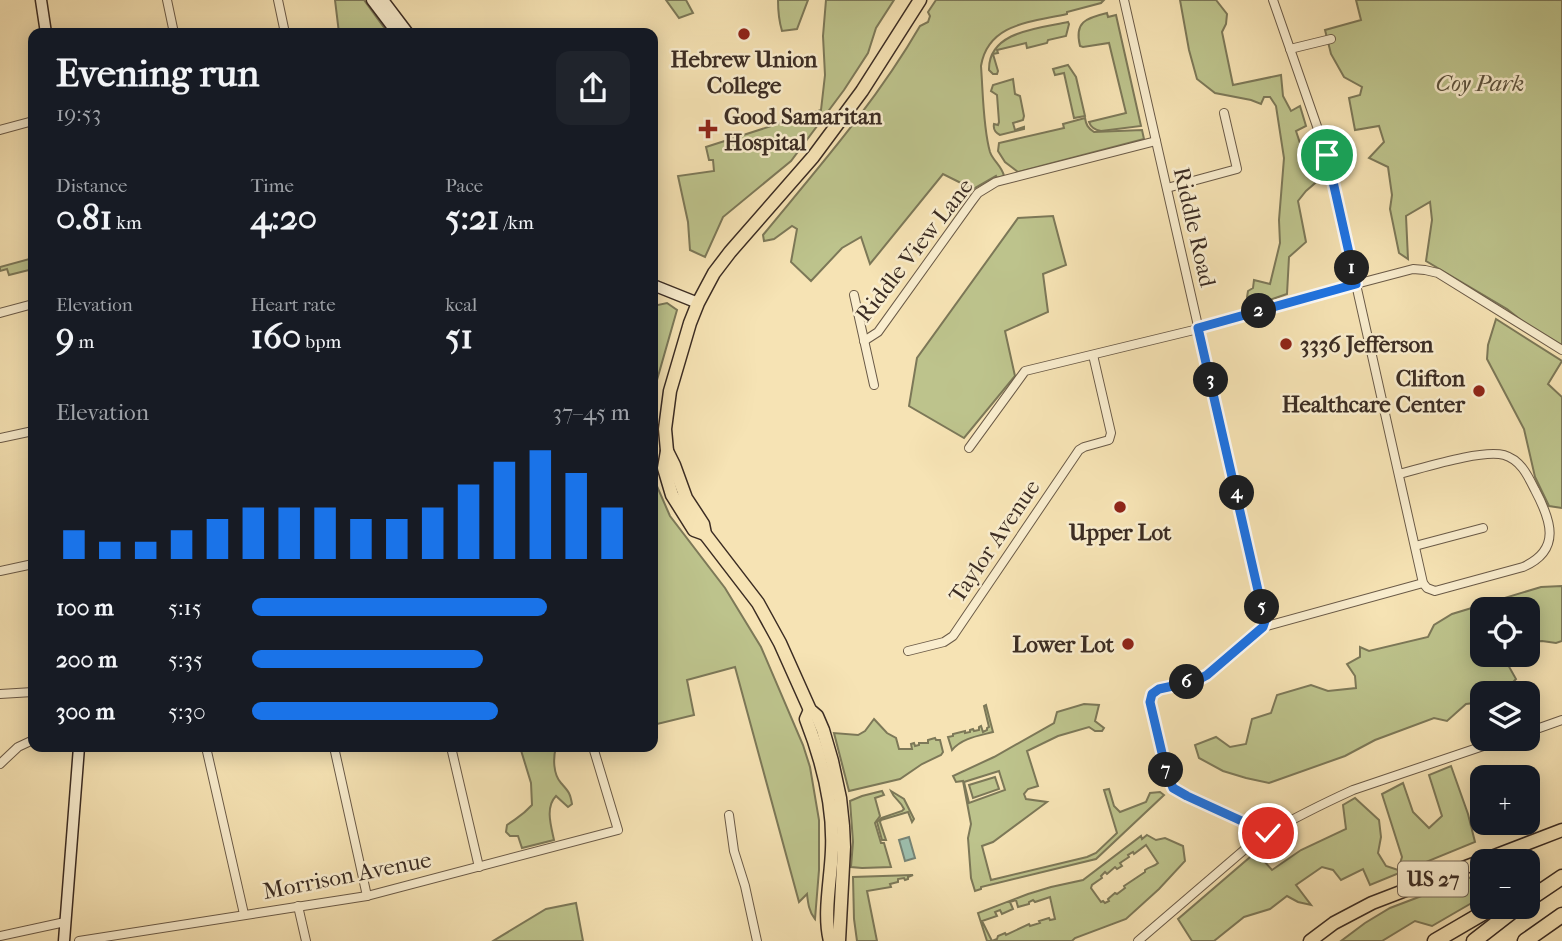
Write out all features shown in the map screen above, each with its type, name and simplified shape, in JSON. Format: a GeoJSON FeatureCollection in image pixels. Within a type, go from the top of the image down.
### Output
{"type":"FeatureCollection","features":[{"type":"Feature","properties":{"kind":"highway"},"geometry":{"type":"LineString","coordinates":[[1540,885],[1562,875]]}},
{"type":"Feature","properties":{"kind":"highway"},"geometry":{"type":"LineString","coordinates":[[1540,892],[1562,875]]}},
{"type":"Feature","properties":{"kind":"highway"},"geometry":{"type":"LineString","coordinates":[[1525,941],[1562,915]]}},
{"type":"Feature","properties":{"kind":"highway"},"geometry":{"type":"LineString","coordinates":[[1435,941],[1473,919]]}},
{"type":"Feature","properties":{"kind":"highway"},"geometry":{"type":"LineString","coordinates":[[1474,941],[1502,919]]}},
{"type":"Feature","properties":{"kind":"main road"},"geometry":{"type":"LineString","coordinates":[[41,0],[45,28]]}},
{"type":"Feature","properties":{"kind":"main road"},"geometry":{"type":"LineString","coordinates":[[372,0],[393,28]]}},
{"type":"Feature","properties":{"kind":"main road"},"geometry":{"type":"LineString","coordinates":[[383,0],[404,28]]}},
{"type":"Feature","properties":{"kind":"main road"},"geometry":{"type":"LineString","coordinates":[[839,941],[843,826],[829,748],[817,716],[810,710],[780,643],[758,603],[705,534],[694,530],[672,495],[664,468],[667,451],[666,429],[670,391],[690,323],[714,273],[813,158],[862,91],[920,0]]}},
{"type":"Feature","properties":{"kind":"main road"},"geometry":{"type":"LineString","coordinates":[[658,287],[698,303]]}},
{"type":"Feature","properties":{"kind":"main road"},"geometry":{"type":"LineString","coordinates":[[810,710],[806,719],[819,756],[832,828],[828,919],[830,941]]}},
{"type":"Feature","properties":{"kind":"main road"},"geometry":{"type":"LineString","coordinates":[[64,941],[80,752]]}},
{"type":"Feature","properties":{"kind":"main road","name":"US 27"},"geometry":{"type":"LineString","coordinates":[[1310,941],[1334,923],[1372,903],[1562,830]]}},
{"type":"Feature","properties":{"kind":"street"},"geometry":{"type":"LineString","coordinates":[[167,0],[173,28]]}},
{"type":"Feature","properties":{"kind":"street"},"geometry":{"type":"LineString","coordinates":[[278,0],[284,28]]}},
{"type":"Feature","properties":{"kind":"street","name":"Riddle Road"},"geometry":{"type":"LineString","coordinates":[[1124,0],[1265,616],[1263,627]]}},
{"type":"Feature","properties":{"kind":"street"},"geometry":{"type":"LineString","coordinates":[[1273,0],[1327,155],[1423,583],[1431,590],[1523,567],[1536,560],[1545,549],[1550,535],[1546,509],[1524,470],[1504,455],[1485,453],[1399,474]]}},
{"type":"Feature","properties":{"kind":"street"},"geometry":{"type":"LineString","coordinates":[[1290,50],[1331,39]]}},
{"type":"Feature","properties":{"kind":"street"},"geometry":{"type":"LineString","coordinates":[[1167,188],[1237,169],[1224,113]]}},
{"type":"Feature","properties":{"kind":"street"},"geometry":{"type":"LineString","coordinates":[[0,130],[28,122]]}},
{"type":"Feature","properties":{"kind":"street","name":"Riddle View Lane"},"geometry":{"type":"LineString","coordinates":[[864,341],[878,332],[972,201],[986,187],[1156,141]]}},
{"type":"Feature","properties":{"kind":"street"},"geometry":{"type":"LineString","coordinates":[[970,448],[1025,371],[1198,328],[1413,269],[1438,273],[1562,350]]}},
{"type":"Feature","properties":{"kind":"street"},"geometry":{"type":"LineString","coordinates":[[854,295],[874,385]]}},
{"type":"Feature","properties":{"kind":"street"},"geometry":{"type":"LineString","coordinates":[[0,313],[28,305]]}},
{"type":"Feature","properties":{"kind":"street","name":"Taylor Avenue"},"geometry":{"type":"LineString","coordinates":[[908,651],[944,642],[953,636],[1079,450],[1109,440],[1111,433],[1093,355]]}},
{"type":"Feature","properties":{"kind":"street"},"geometry":{"type":"LineString","coordinates":[[0,438],[28,432]]}},
{"type":"Feature","properties":{"kind":"street"},"geometry":{"type":"LineString","coordinates":[[1415,547],[1483,528]]}},
{"type":"Feature","properties":{"kind":"street"},"geometry":{"type":"LineString","coordinates":[[0,571],[28,565]]}},
{"type":"Feature","properties":{"kind":"street"},"geometry":{"type":"LineString","coordinates":[[1268,833],[1173,788],[1166,770],[1150,702],[1152,694],[1159,689],[1196,681],[1207,675],[1263,627],[1423,583]]}},
{"type":"Feature","properties":{"kind":"street"},"geometry":{"type":"LineString","coordinates":[[0,694],[28,692]]}},
{"type":"Feature","properties":{"kind":"street"},"geometry":{"type":"LineString","coordinates":[[1540,728],[1562,720]]}},
{"type":"Feature","properties":{"kind":"street"},"geometry":{"type":"LineString","coordinates":[[0,764],[18,747],[28,742]]}},
{"type":"Feature","properties":{"kind":"street"},"geometry":{"type":"LineString","coordinates":[[1138,941],[1251,844],[1268,833],[1353,790],[1470,750]]}},
{"type":"Feature","properties":{"kind":"street"},"geometry":{"type":"LineString","coordinates":[[207,752],[244,914]]}},
{"type":"Feature","properties":{"kind":"street"},"geometry":{"type":"LineString","coordinates":[[335,752],[367,895]]}},
{"type":"Feature","properties":{"kind":"street"},"geometry":{"type":"LineString","coordinates":[[452,752],[479,867]]}},
{"type":"Feature","properties":{"kind":"street","name":"Morrison Avenue"},"geometry":{"type":"LineString","coordinates":[[79,941],[367,895],[618,830],[595,752]]}},
{"type":"Feature","properties":{"kind":"street"},"geometry":{"type":"LineString","coordinates":[[729,815],[734,851],[757,941]]}},
{"type":"Feature","properties":{"kind":"street"},"geometry":{"type":"LineString","coordinates":[[298,906],[306,941]]}},
{"type":"Feature","properties":{"kind":"street"},"geometry":{"type":"LineString","coordinates":[[0,936],[65,922]]}},
{"type":"Feature","properties":{"kind":"green space"},"geometry":{"type":"Polygon","coordinates":[[[335,0],[364,0],[384,28],[338,28],[335,0]]]}},
{"type":"Feature","properties":{"kind":"green space"},"geometry":{"type":"Polygon","coordinates":[[[666,0],[686,0],[693,13],[679,18],[666,0]]]}},
{"type":"Feature","properties":{"kind":"green space"},"geometry":{"type":"Polygon","coordinates":[[[778,0],[808,0],[797,29],[782,31],[778,0]]]}},
{"type":"Feature","properties":{"kind":"green space"},"geometry":{"type":"Polygon","coordinates":[[[826,0],[894,0],[876,28],[868,53],[791,161],[723,217],[705,257],[690,250],[688,222],[678,176],[714,171],[713,160],[709,160],[706,147],[821,110],[825,75],[823,36],[826,0]]]}},
{"type":"Feature","properties":{"kind":"green space"},"geometry":{"type":"Polygon","coordinates":[[[936,0],[1104,0],[1067,14],[1014,27],[992,41],[985,52],[981,66],[986,132],[990,152],[1004,176],[996,176],[973,189],[943,174],[870,264],[861,237],[842,248],[811,281],[791,262],[797,229],[792,226],[774,239],[764,241],[763,235],[885,81],[920,26],[928,22],[928,12],[936,0]]]}},
{"type":"Feature","properties":{"kind":"green space"},"geometry":{"type":"Polygon","coordinates":[[[1180,0],[1216,0],[1227,14],[1222,32],[1233,85],[1281,75],[1283,96],[1291,111],[1300,106],[1306,126],[1296,131],[1301,146],[1313,143],[1319,162],[1321,178],[1298,201],[1306,242],[1289,257],[1287,294],[1261,303],[1254,303],[1247,297],[1248,291],[1253,288],[1254,280],[1270,284],[1280,243],[1284,158],[1276,106],[1270,97],[1264,97],[1261,104],[1215,93],[1197,79],[1180,0]]]}},
{"type":"Feature","properties":{"kind":"green space","name":"Coy Park"},"geometry":{"type":"Polygon","coordinates":[[[1356,0],[1562,0],[1562,350],[1507,309],[1426,261],[1432,220],[1430,202],[1406,216],[1408,259],[1399,253],[1390,209],[1392,195],[1388,167],[1369,158],[1384,142],[1379,126],[1355,130],[1349,98],[1360,95],[1362,87],[1344,77],[1331,54],[1325,30],[1361,20],[1356,0]]]}},
{"type":"Feature","properties":{"kind":"green space"},"geometry":{"type":"Polygon","coordinates":[[[1107,13],[1108,17],[1116,15],[1141,126],[1101,131],[1093,128],[1089,122],[1126,113],[1109,43],[1080,46],[1079,31],[1083,22],[1107,13]]]}},
{"type":"Feature","properties":{"kind":"green space"},"geometry":{"type":"Polygon","coordinates":[[[1068,22],[1066,36],[1027,48],[1026,43],[997,50],[998,53],[993,54],[997,74],[989,70],[991,57],[997,47],[1006,39],[1030,30],[1068,22]]]}},
{"type":"Feature","properties":{"kind":"green space"},"geometry":{"type":"Polygon","coordinates":[[[1068,65],[1076,77],[1085,116],[1074,118],[1064,73],[1055,75],[1053,69],[1068,65]]]}},
{"type":"Feature","properties":{"kind":"green space"},"geometry":{"type":"Polygon","coordinates":[[[1013,79],[1015,94],[1020,96],[1024,116],[1023,120],[1013,123],[1015,130],[1024,129],[1000,135],[994,126],[999,122],[997,95],[991,91],[993,85],[1013,79]]]}},
{"type":"Feature","properties":{"kind":"green space"},"geometry":{"type":"Polygon","coordinates":[[[1085,118],[1094,132],[1142,130],[1144,139],[1018,172],[1005,162],[998,151],[999,143],[1064,128],[1063,124],[1085,118]]]}},
{"type":"Feature","properties":{"kind":"green space"},"geometry":{"type":"Polygon","coordinates":[[[1053,216],[1066,265],[1043,274],[1048,312],[1005,331],[1015,376],[964,438],[909,406],[917,358],[1018,218],[1053,216]]]}},
{"type":"Feature","properties":{"kind":"green space"},"geometry":{"type":"Polygon","coordinates":[[[28,259],[28,270],[9,275],[7,269],[0,271],[0,267],[28,259]]]}},
{"type":"Feature","properties":{"kind":"green space"},"geometry":{"type":"Polygon","coordinates":[[[667,303],[677,310],[658,376],[658,305],[667,303]]]}},
{"type":"Feature","properties":{"kind":"green space"},"geometry":{"type":"Polygon","coordinates":[[[1496,319],[1562,361],[1548,384],[1562,397],[1562,508],[1549,506],[1535,477],[1524,429],[1487,359],[1496,319]]]}},
{"type":"Feature","properties":{"kind":"green space"},"geometry":{"type":"Polygon","coordinates":[[[658,489],[670,516],[725,588],[761,647],[803,745],[810,767],[819,820],[815,919],[807,894],[799,902],[735,667],[687,680],[694,715],[658,724],[658,489]]]}},
{"type":"Feature","properties":{"kind":"green space"},"geometry":{"type":"Polygon","coordinates":[[[1562,586],[1562,641],[1556,643],[1540,641],[1540,597],[1508,597],[1541,587],[1562,586]]]}},
{"type":"Feature","properties":{"kind":"green space"},"geometry":{"type":"Polygon","coordinates":[[[1470,609],[1470,667],[1509,667],[1516,679],[1514,681],[1470,681],[1470,704],[1447,721],[1434,718],[1375,740],[1345,756],[1269,783],[1223,771],[1199,758],[1195,745],[1216,737],[1230,747],[1246,744],[1252,719],[1271,713],[1277,695],[1311,685],[1328,691],[1356,688],[1355,676],[1347,664],[1360,657],[1360,647],[1369,651],[1428,637],[1434,625],[1452,614],[1470,609]]]}},
{"type":"Feature","properties":{"kind":"green space"},"geometry":{"type":"Polygon","coordinates":[[[1084,704],[1099,705],[1095,721],[1104,728],[1102,731],[1095,731],[1089,727],[1058,736],[1027,751],[1038,786],[1028,789],[1024,794],[1026,799],[1047,802],[993,842],[982,846],[991,880],[1096,853],[1117,833],[1104,790],[1109,789],[1114,806],[1120,812],[1146,802],[1150,793],[1160,792],[1164,795],[1096,859],[981,887],[975,891],[971,878],[968,838],[971,824],[963,781],[956,782],[953,776],[994,757],[1054,723],[1057,712],[1084,704]],[[999,771],[964,782],[969,803],[1005,790],[999,771]]]}},
{"type":"Feature","properties":{"kind":"green space"},"geometry":{"type":"Polygon","coordinates":[[[986,705],[993,732],[965,740],[952,750],[948,737],[953,734],[979,730],[981,726],[983,732],[987,730],[989,727],[984,706],[986,705]]]}},
{"type":"Feature","properties":{"kind":"green space"},"geometry":{"type":"Polygon","coordinates":[[[874,719],[896,738],[899,749],[912,749],[911,744],[914,743],[915,746],[928,743],[928,740],[935,738],[940,740],[943,752],[900,779],[849,791],[834,733],[858,735],[865,731],[874,719]]]}},
{"type":"Feature","properties":{"kind":"green space"},"geometry":{"type":"Polygon","coordinates":[[[522,752],[555,752],[555,771],[572,804],[568,807],[556,796],[550,811],[554,840],[522,848],[518,836],[510,836],[506,832],[507,825],[532,805],[531,783],[522,752]]]}},
{"type":"Feature","properties":{"kind":"green space"},"geometry":{"type":"Polygon","coordinates":[[[1451,766],[1468,814],[1470,835],[1473,835],[1475,842],[1370,885],[1363,869],[1341,880],[1333,870],[1322,867],[1296,885],[1311,905],[1287,896],[1270,909],[1244,917],[1214,941],[1192,941],[1178,919],[1256,852],[1272,870],[1301,850],[1346,829],[1343,805],[1355,798],[1379,820],[1381,837],[1378,853],[1386,866],[1398,870],[1402,857],[1382,794],[1403,783],[1413,812],[1429,828],[1442,816],[1429,775],[1451,766]]]}},
{"type":"Feature","properties":{"kind":"green space"},"geometry":{"type":"Polygon","coordinates":[[[995,777],[999,789],[973,798],[969,785],[995,777]]]}},
{"type":"Feature","properties":{"kind":"green space"},"geometry":{"type":"Polygon","coordinates":[[[882,791],[884,795],[875,798],[880,816],[875,823],[891,867],[851,867],[853,842],[850,801],[882,791]]]}},
{"type":"Feature","properties":{"kind":"green space"},"geometry":{"type":"Polygon","coordinates":[[[891,791],[904,799],[914,819],[912,822],[908,812],[881,820],[886,840],[882,840],[877,822],[881,818],[904,809],[891,791]]]}},
{"type":"Feature","properties":{"kind":"green space"},"geometry":{"type":"Polygon","coordinates":[[[1147,835],[1156,840],[1165,838],[1183,846],[1185,861],[1126,919],[1072,941],[992,941],[987,941],[978,913],[1028,894],[1083,880],[1141,836],[1142,839],[1147,835]],[[1146,845],[1128,855],[1129,857],[1120,863],[1122,866],[1117,869],[1115,867],[1107,874],[1105,872],[1091,888],[1101,902],[1105,903],[1145,870],[1158,863],[1146,845]],[[1050,897],[1035,902],[1033,900],[1018,907],[1016,900],[1010,902],[1013,909],[1002,914],[1000,910],[995,912],[997,916],[982,921],[992,941],[1029,924],[1030,926],[1049,918],[1055,919],[1050,897]]]}},
{"type":"Feature","properties":{"kind":"green space"},"geometry":{"type":"Polygon","coordinates":[[[913,875],[905,880],[898,879],[898,882],[890,884],[891,887],[867,891],[877,941],[857,941],[853,877],[913,875]]]}},
{"type":"Feature","properties":{"kind":"green space"},"geometry":{"type":"Polygon","coordinates":[[[1470,878],[1470,904],[1432,926],[1415,921],[1382,941],[1341,941],[1390,908],[1470,878]]]}},
{"type":"Feature","properties":{"kind":"green space"},"geometry":{"type":"Polygon","coordinates":[[[576,903],[583,941],[493,941],[546,909],[576,903]]]}},
{"type":"Feature","properties":{"kind":"shaded area"},"geometry":{"type":"Polygon","coordinates":[[[909,837],[915,858],[905,861],[899,840],[909,837]]]}},
{"type":"Feature","properties":{"kind":"place","name":"Hebrew Union College"},"geometry":{"type":"Point","coordinates":[744,34]}},
{"type":"Feature","properties":{"kind":"place","name":"Good Samaritan Hospital"},"geometry":{"type":"Point","coordinates":[708,129]}},
{"type":"Feature","properties":{"kind":"place","name":"3336 Jefferson"},"geometry":{"type":"Point","coordinates":[1286,344]}},
{"type":"Feature","properties":{"kind":"place","name":"Clifton Healthcare Center"},"geometry":{"type":"Point","coordinates":[1479,391]}},
{"type":"Feature","properties":{"kind":"place","name":"Upper Lot"},"geometry":{"type":"Point","coordinates":[1120,507]}},
{"type":"Feature","properties":{"kind":"place","name":"Lower Lot"},"geometry":{"type":"Point","coordinates":[1128,644]}},
{"type":"Feature","properties":{"kind":"route"},"geometry":{"type":"LineString","coordinates":[[1268,833],[1173,788],[1166,770],[1150,702],[1152,694],[1159,689],[1196,681],[1207,675],[1263,627],[1265,621],[1198,328],[1356,284],[1327,155]]}}]}
